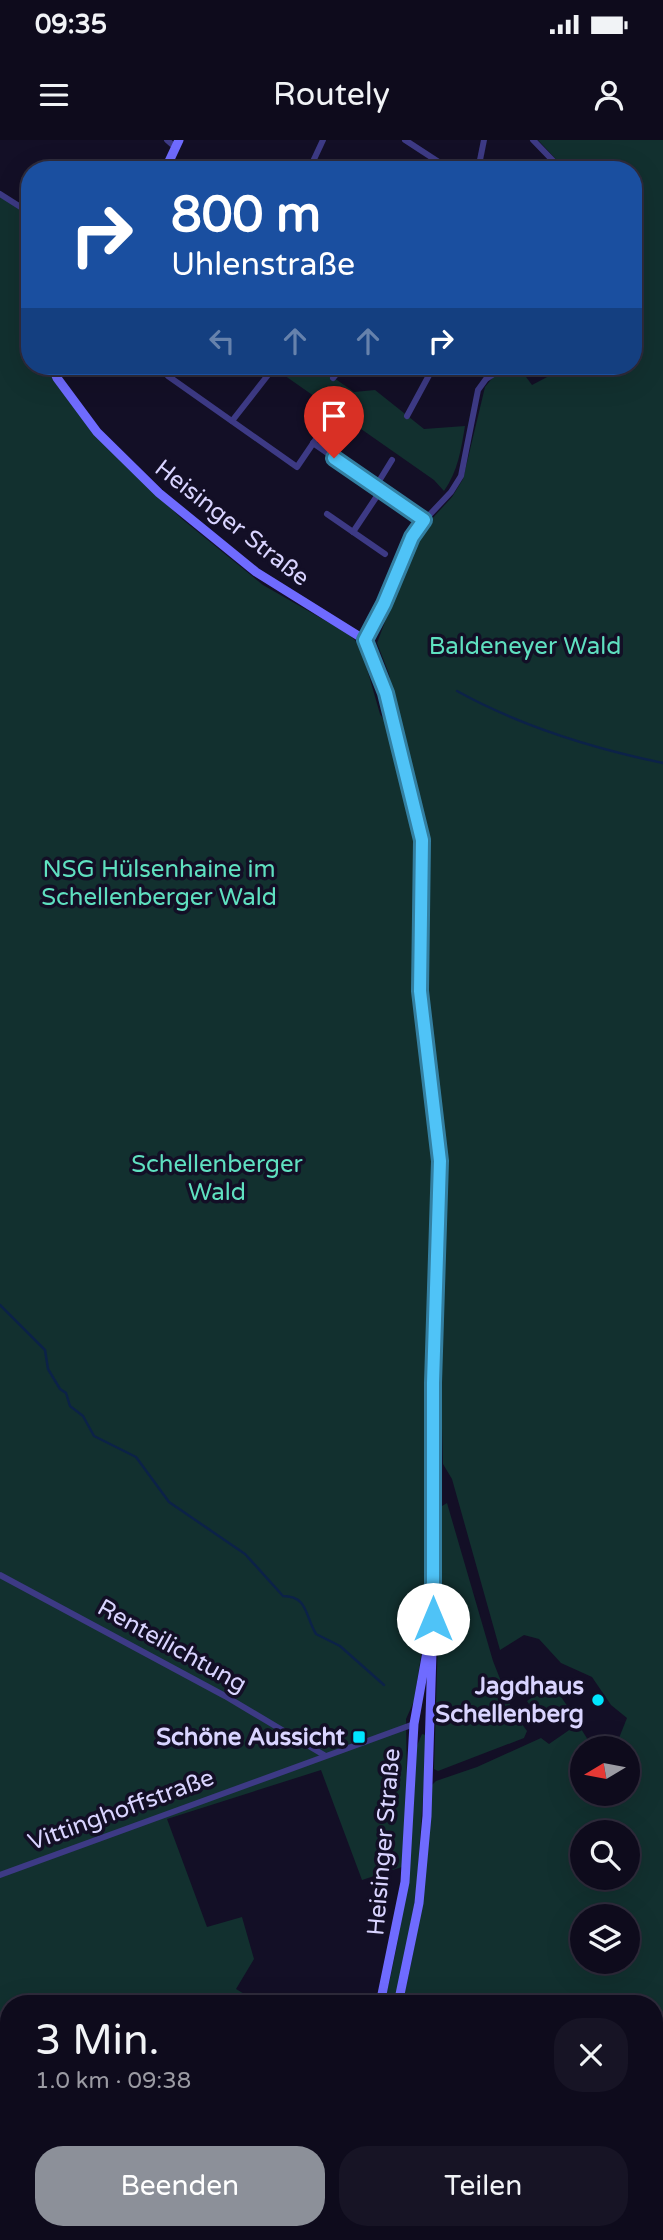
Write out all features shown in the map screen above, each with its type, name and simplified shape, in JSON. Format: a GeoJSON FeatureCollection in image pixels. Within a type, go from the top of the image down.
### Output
{"type":"FeatureCollection","features":[{"type":"Feature","properties":{"kind":"main road"},"geometry":{"type":"LineString","coordinates":[[169,161],[177,144]]}},
{"type":"Feature","properties":{"kind":"main road","name":"Heisinger Straße"},"geometry":{"type":"LineString","coordinates":[[56,375],[97,432],[159,493],[256,572],[365,640],[386,693],[422,840],[420,991],[440,1161],[433,1383],[433,1619],[425,1858],[411,1953],[400,1995]]}},
{"type":"Feature","properties":{"kind":"main road","name":"Heisinger Straße"},"geometry":{"type":"LineString","coordinates":[[382,1995],[405,1882],[414,1724],[433,1619]]}},
{"type":"Feature","properties":{"kind":"main road","name":"Heisinger Straße"},"geometry":{"type":"LineString","coordinates":[[414,1724],[430,1723]]}},
{"type":"Feature","properties":{"kind":"street"},"geometry":{"type":"LineString","coordinates":[[167,140],[177,144]]}},
{"type":"Feature","properties":{"kind":"street"},"geometry":{"type":"LineString","coordinates":[[313,161],[323,140]]}},
{"type":"Feature","properties":{"kind":"street"},"geometry":{"type":"LineString","coordinates":[[405,140],[437,161]]}},
{"type":"Feature","properties":{"kind":"street"},"geometry":{"type":"LineString","coordinates":[[480,161],[484,140]]}},
{"type":"Feature","properties":{"kind":"street"},"geometry":{"type":"LineString","coordinates":[[533,140],[553,161]]}},
{"type":"Feature","properties":{"kind":"street"},"geometry":{"type":"LineString","coordinates":[[0,194],[21,207]]}},
{"type":"Feature","properties":{"kind":"street"},"geometry":{"type":"LineString","coordinates":[[169,375],[297,467],[331,417]]}},
{"type":"Feature","properties":{"kind":"street"},"geometry":{"type":"LineString","coordinates":[[232,421],[268,375]]}},
{"type":"Feature","properties":{"kind":"street"},"geometry":{"type":"LineString","coordinates":[[407,416],[429,375]]}},
{"type":"Feature","properties":{"kind":"street"},"geometry":{"type":"LineString","coordinates":[[365,640],[384,604],[412,537],[451,492],[461,476],[478,390],[492,375]]}},
{"type":"Feature","properties":{"kind":"street"},"geometry":{"type":"LineString","coordinates":[[313,443],[424,520]]}},
{"type":"Feature","properties":{"kind":"street"},"geometry":{"type":"LineString","coordinates":[[353,532],[392,460]]}},
{"type":"Feature","properties":{"kind":"street"},"geometry":{"type":"LineString","coordinates":[[327,514],[385,554]]}},
{"type":"Feature","properties":{"kind":"street","name":"Renteilichtung"},"geometry":{"type":"LineString","coordinates":[[0,1575],[225,1696],[324,1755]]}},
{"type":"Feature","properties":{"kind":"street","name":"Vittinghoffstraße"},"geometry":{"type":"LineString","coordinates":[[0,1875],[414,1724]]}},
{"type":"Feature","properties":{"kind":"green space","name":"Baldeneyer Wald"},"geometry":{"type":"Polygon","coordinates":[[[538,140],[663,140],[663,1995],[404,1995],[419,1922],[429,1840],[432,1785],[436,1781],[477,1767],[541,1738],[549,1744],[578,1724],[586,1736],[570,1736],[570,1806],[640,1806],[640,1736],[620,1736],[627,1718],[611,1705],[592,1677],[561,1663],[539,1639],[524,1635],[500,1650],[452,1479],[443,1464],[440,1356],[445,1149],[425,986],[428,858],[389,674],[377,643],[418,534],[452,497],[463,479],[485,387],[496,375],[525,375],[532,385],[551,375],[642,375],[642,161],[558,161],[538,140]]]}},
{"type":"Feature","properties":{"kind":"green space","name":"Schellenberger Wald"},"geometry":{"type":"Polygon","coordinates":[[[0,195],[21,209],[21,375],[57,375],[106,445],[182,519],[263,585],[347,633],[355,640],[363,655],[380,714],[391,730],[419,839],[415,989],[436,1167],[430,1330],[426,1624],[414,1701],[406,1719],[407,1788],[402,1867],[362,1880],[321,1770],[167,1819],[207,1927],[242,1917],[254,1959],[236,1989],[246,1995],[0,1995],[0,195]]]}},
{"type":"Feature","properties":{"kind":"green space"},"geometry":{"type":"Polygon","coordinates":[[[284,375],[330,375],[354,392],[375,390],[424,429],[465,426],[456,468],[444,491],[434,480],[284,375]]]}},
{"type":"Feature","properties":{"kind":"green space"},"geometry":{"type":"Polygon","coordinates":[[[447,1503],[493,1661],[513,1712],[527,1731],[524,1738],[438,1771],[434,1769],[442,1506],[447,1503]]]}},
{"type":"Feature","properties":{"kind":"green space"},"geometry":{"type":"Polygon","coordinates":[[[552,1684],[568,1707],[543,1724],[527,1701],[552,1684]]]}},
{"type":"Feature","properties":{"kind":"green space"},"geometry":{"type":"Polygon","coordinates":[[[422,1734],[426,1735],[416,1896],[397,1995],[386,1995],[403,1909],[413,1813],[416,1748],[422,1734]]]}},
{"type":"Feature","properties":{"kind":"waterway"},"geometry":{"type":"LineString","coordinates":[[457,691],[506,715],[557,735],[663,763]]}},
{"type":"Feature","properties":{"kind":"waterway"},"geometry":{"type":"LineString","coordinates":[[0,1305],[45,1350],[48,1369],[60,1389],[66,1393],[70,1406],[83,1416],[94,1436],[136,1457],[169,1502],[245,1554],[283,1596],[302,1603],[316,1634],[340,1646],[384,1685]]}},
{"type":"Feature","properties":{"kind":"place","name":"Jagdhaus Schellenberg"},"geometry":{"type":"Point","coordinates":[598,1700]}},
{"type":"Feature","properties":{"kind":"place","name":"Schöne Aussicht"},"geometry":{"type":"Point","coordinates":[359,1737]}},
{"type":"Feature","properties":{"kind":"route"},"geometry":{"type":"LineString","coordinates":[[334,458],[424,520],[412,537],[384,604],[365,640],[386,693],[422,840],[420,991],[441,1180],[433,1383],[433,1619]]}},
{"type":"Feature","properties":{"kind":"park label","name":"NSG Hülsenhaine im Schellenberger Wald"},"geometry":{"type":"Point","coordinates":[159,883]}}]}
